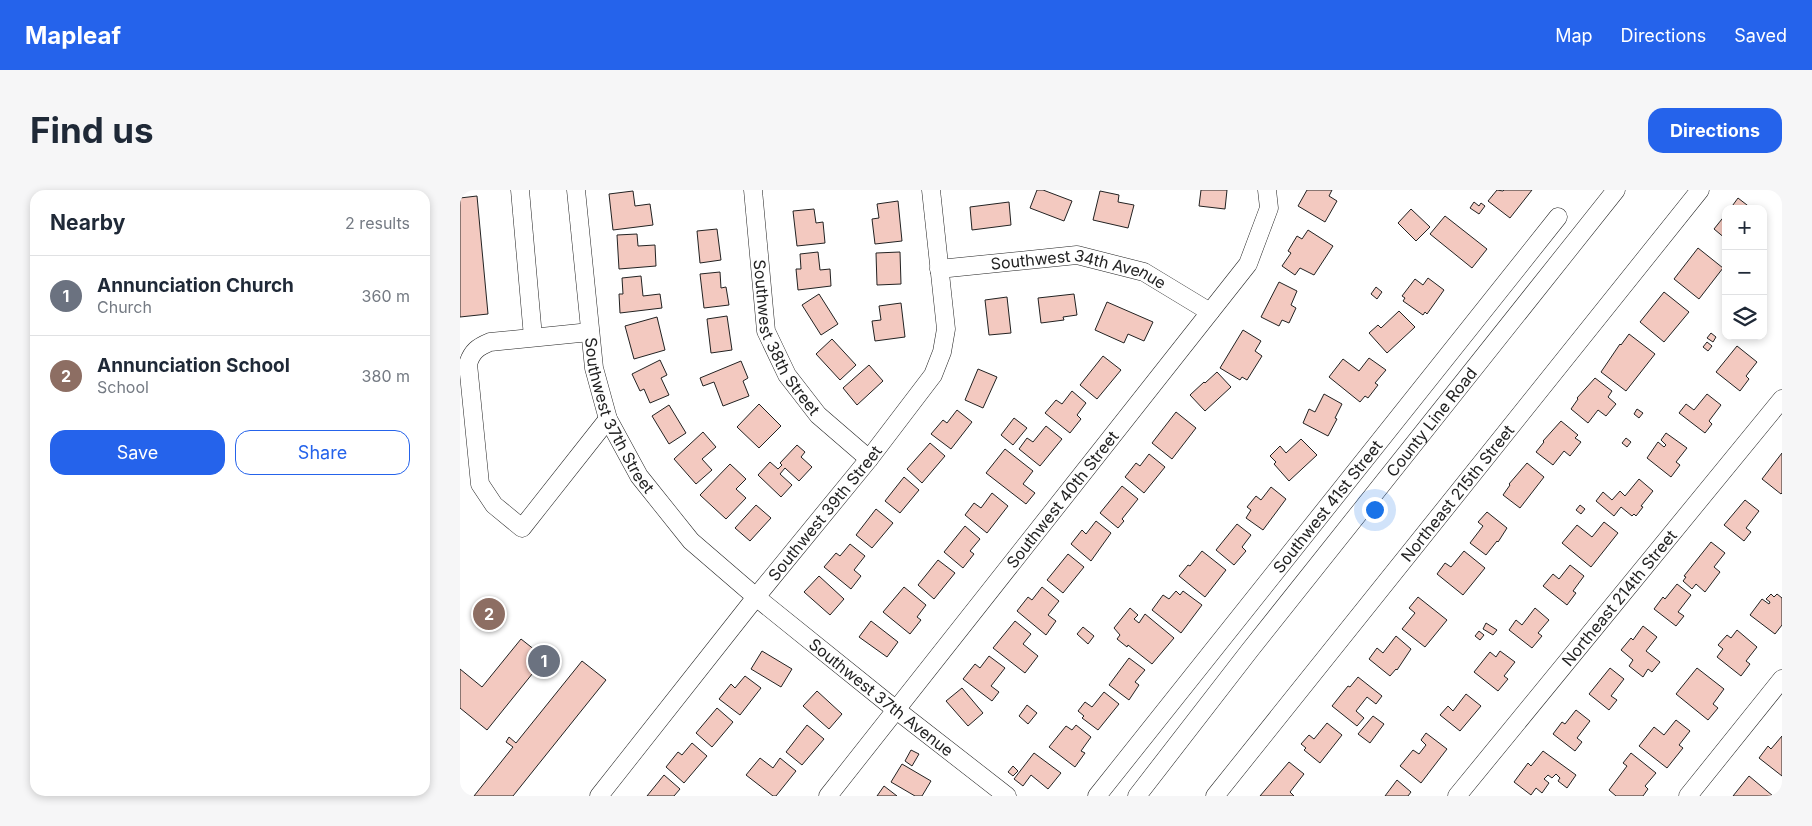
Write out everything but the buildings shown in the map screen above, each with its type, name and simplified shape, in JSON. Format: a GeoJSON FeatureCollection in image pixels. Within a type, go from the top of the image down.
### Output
{"type":"FeatureCollection","features":[{"type":"Feature","properties":{"kind":"street"},"geometry":{"type":"LineString","coordinates":[[520,190],[533,337]]}},
{"type":"Feature","properties":{"kind":"street","name":"Southwest 37th Street"},"geometry":{"type":"LineString","coordinates":[[576,190],[594,368],[608,419],[639,476],[691,541],[756,597]]}},
{"type":"Feature","properties":{"kind":"street","name":"Southwest 38th Street"},"geometry":{"type":"LineString","coordinates":[[753,190],[766,331],[787,375],[818,415],[869,459]]}},
{"type":"Feature","properties":{"kind":"street","name":"Southwest 39th Street"},"geometry":{"type":"LineString","coordinates":[[599,796],[756,597],[869,459],[933,375],[942,352],[946,329],[931,190]]}},
{"type":"Feature","properties":{"kind":"street","name":"Southwest 40th Street"},"geometry":{"type":"LineString","coordinates":[[828,796],[1248,264],[1268,208],[1267,190]]}},
{"type":"Feature","properties":{"kind":"street","name":"County Line Road"},"geometry":{"type":"LineString","coordinates":[[1137,796],[1244,658],[1616,190]]}},
{"type":"Feature","properties":{"kind":"street","name":"Northeast 215th Street"},"geometry":{"type":"LineString","coordinates":[[1214,796],[1700,190]]}},
{"type":"Feature","properties":{"kind":"street","name":"Southwest 41st Street"},"geometry":{"type":"LineString","coordinates":[[1097,796],[1558,218]]}},
{"type":"Feature","properties":{"kind":"street","name":"Southwest 34th Avenue"},"geometry":{"type":"LineString","coordinates":[[939,269],[1077,255],[1144,272],[1210,312]]}},
{"type":"Feature","properties":{"kind":"street"},"geometry":{"type":"LineString","coordinates":[[590,332],[490,342],[478,346],[471,355],[468,364],[480,484],[494,505],[522,528],[608,419]]}},
{"type":"Feature","properties":{"kind":"street","name":"Northeast 214th Street"},"geometry":{"type":"LineString","coordinates":[[1457,796],[1780,408]]}},
{"type":"Feature","properties":{"kind":"street"},"geometry":{"type":"LineString","coordinates":[[1347,484],[1368,502]]}},
{"type":"Feature","properties":{"kind":"street","name":"Southwest 37th Avenue"},"geometry":{"type":"LineString","coordinates":[[756,597],[1007,796]]}},
{"type":"Feature","properties":{"kind":"street"},"geometry":{"type":"LineString","coordinates":[[1688,796],[1782,679]]}},
{"type":"Feature","properties":{"kind":"place","name":"Annunciation School"},"geometry":{"type":"Point","coordinates":[489,614]}},
{"type":"Feature","properties":{"kind":"place","name":"Annunciation Church"},"geometry":{"type":"Point","coordinates":[544,661]}}]}
